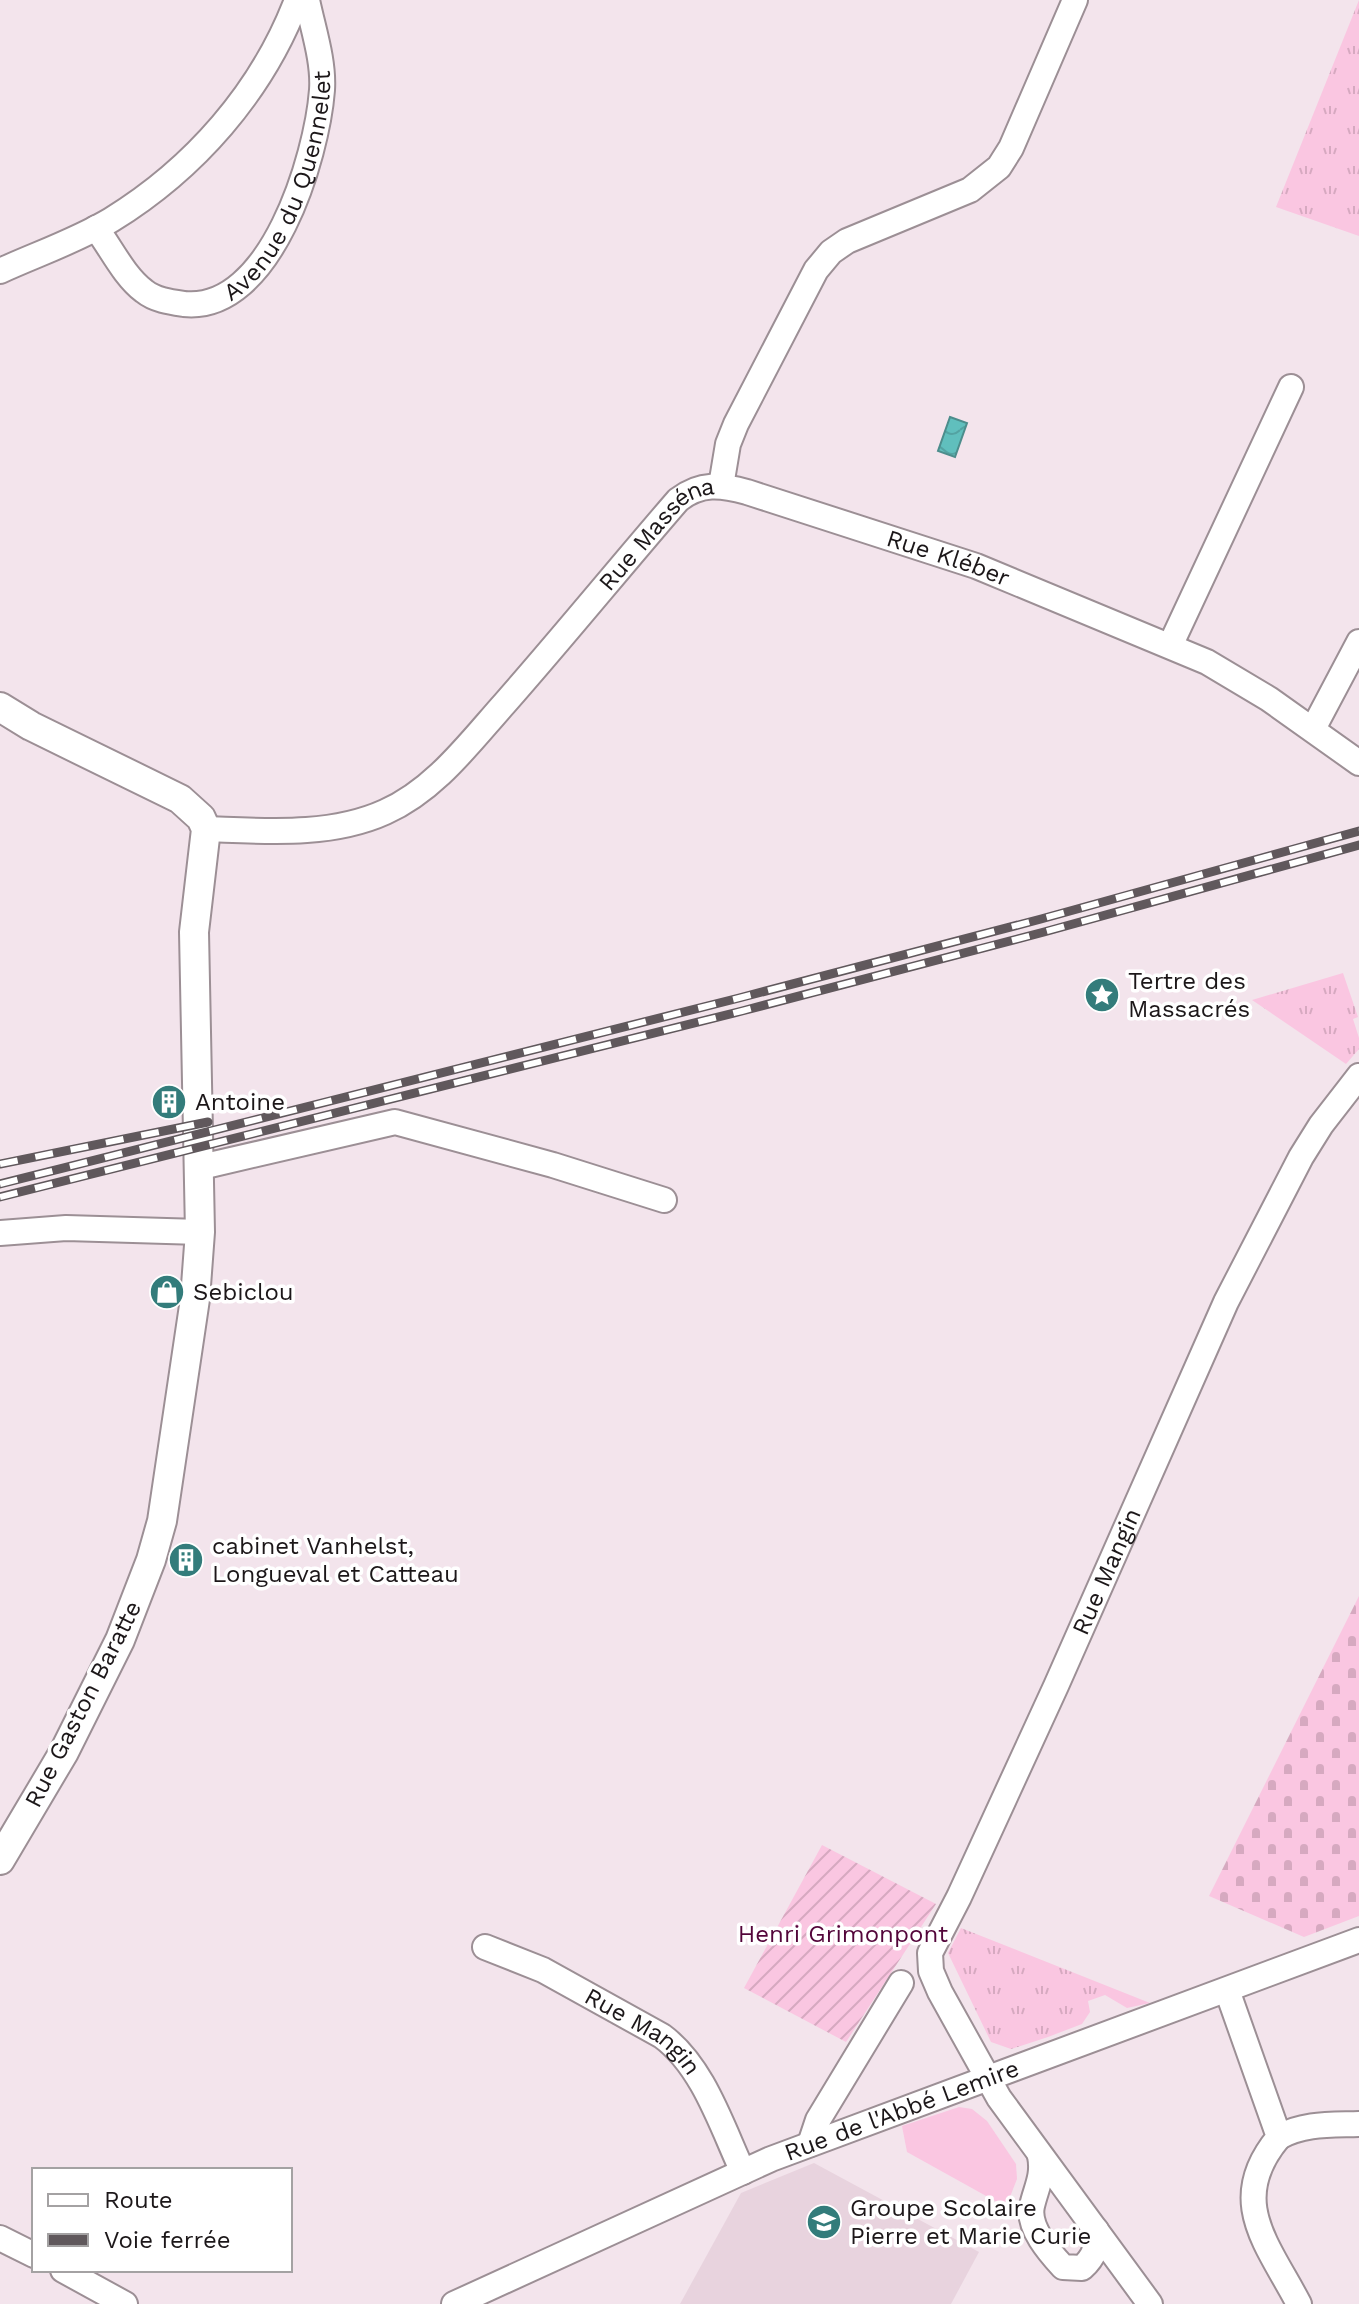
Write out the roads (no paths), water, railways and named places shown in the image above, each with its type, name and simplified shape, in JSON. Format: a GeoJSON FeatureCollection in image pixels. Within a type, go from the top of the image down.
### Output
{"type":"FeatureCollection","features":[{"type":"Feature","properties":{"kind":"street","name":"Avenue du Quennelet"},"geometry":{"type":"LineString","coordinates":[[0,271],[96,228],[159,188],[218,130],[250,91],[275,48],[297,0]]}},
{"type":"Feature","properties":{"kind":"street","name":"Avenue du Quennelet"},"geometry":{"type":"LineString","coordinates":[[96,228],[136,283],[146,293],[159,299],[192,305],[210,301],[229,293],[247,278],[276,240],[291,213],[307,170],[319,118],[322,87],[307,0]]}},
{"type":"Feature","properties":{"kind":"street","name":"Rue Masséna"},"geometry":{"type":"LineString","coordinates":[[206,829],[276,831],[331,827],[364,820],[407,801],[455,759],[678,500],[704,486],[721,486],[728,444],[736,424],[803,291],[831,252],[847,241],[961,194],[986,180],[999,167],[1011,148],[1075,0]]}},
{"type":"Feature","properties":{"kind":"street"},"geometry":{"type":"LineString","coordinates":[[1170,646],[1291,387]]}},
{"type":"Feature","properties":{"kind":"street","name":"Rue Kléber"},"geometry":{"type":"LineString","coordinates":[[721,486],[976,566],[1170,646],[1238,679],[1359,763]]}},
{"type":"Feature","properties":{"kind":"street"},"geometry":{"type":"LineString","coordinates":[[1313,729],[1359,642]]}},
{"type":"Feature","properties":{"kind":"street"},"geometry":{"type":"LineString","coordinates":[[0,707],[31,726],[180,799],[201,818],[206,829]]}},
{"type":"Feature","properties":{"kind":"street","name":"Rue Gaston Baratte"},"geometry":{"type":"LineString","coordinates":[[0,1860],[64,1752],[120,1640],[151,1560],[162,1521],[197,1280],[201,1167],[194,932],[206,829]]}},
{"type":"Feature","properties":{"kind":"street","name":"Rue Mangin"},"geometry":{"type":"LineString","coordinates":[[1150,2304],[986,2078],[934,1977],[929,1959],[931,1948],[959,1897],[1056,1686],[1226,1302],[1301,1157],[1359,1076]]}},
{"type":"Feature","properties":{"kind":"street"},"geometry":{"type":"LineString","coordinates":[[201,1167],[395,1122],[553,1165],[664,1200]]}},
{"type":"Feature","properties":{"kind":"street"},"geometry":{"type":"LineString","coordinates":[[0,1233],[66,1228],[200,1232]]}},
{"type":"Feature","properties":{"kind":"street","name":"Rue de l'Abbé Lemire"},"geometry":{"type":"LineString","coordinates":[[454,2304],[810,2144],[1359,1940]]}},
{"type":"Feature","properties":{"kind":"street","name":"Rue Mangin"},"geometry":{"type":"LineString","coordinates":[[485,1947],[543,1970],[677,2047],[696,2073],[743,2172]]}},
{"type":"Feature","properties":{"kind":"street"},"geometry":{"type":"LineString","coordinates":[[810,2144],[818,2120],[901,1983]]}},
{"type":"Feature","properties":{"kind":"street"},"geometry":{"type":"LineString","coordinates":[[1227,1990],[1279,2137]]}},
{"type":"Feature","properties":{"kind":"street"},"geometry":{"type":"LineString","coordinates":[[1299,2304],[1260,2230],[1252,2205],[1254,2178],[1279,2137],[1293,2129],[1359,2124]]}},
{"type":"Feature","properties":{"kind":"street"},"geometry":{"type":"LineString","coordinates":[[1040,2156],[1042,2168],[1031,2217],[1033,2226],[1056,2260],[1063,2267],[1082,2268],[1096,2249],[1096,2230]]}},
{"type":"Feature","properties":{"kind":"street"},"geometry":{"type":"LineString","coordinates":[[0,2238],[32,2254]]}},
{"type":"Feature","properties":{"kind":"street"},"geometry":{"type":"LineString","coordinates":[[67,2272],[125,2304]]}},
{"type":"Feature","properties":{"kind":"water"},"geometry":{"type":"Polygon","coordinates":[[[950,417],[967,423],[955,457],[938,451],[950,417]]]}},
{"type":"Feature","properties":{"kind":"railway"},"geometry":{"type":"LineString","coordinates":[[0,1184],[739,998],[1359,831]]}},
{"type":"Feature","properties":{"kind":"railway"},"geometry":{"type":"LineString","coordinates":[[0,1197],[742,1011],[1359,845]]}},
{"type":"Feature","properties":{"kind":"railway"},"geometry":{"type":"LineString","coordinates":[[0,1164],[208,1122]]}},
{"type":"Feature","properties":{"kind":"place","name":"Tertre des Massacrés"},"geometry":{"type":"Point","coordinates":[1102,995]}},
{"type":"Feature","properties":{"kind":"place","name":"Antoine"},"geometry":{"type":"Point","coordinates":[169,1102]}},
{"type":"Feature","properties":{"kind":"place","name":"Sebiclou"},"geometry":{"type":"Point","coordinates":[167,1292]}},
{"type":"Feature","properties":{"kind":"place","name":"cabinet Vanhelst, Longueval et Catteau"},"geometry":{"type":"Point","coordinates":[186,1560]}},
{"type":"Feature","properties":{"kind":"place","name":"Groupe Scolaire Pierre et Marie Curie"},"geometry":{"type":"Point","coordinates":[824,2222]}},
{"type":"Feature","properties":{"kind":"park label","name":"Henri Grimonpont"},"geometry":{"type":"Point","coordinates":[843,1934]}}]}
